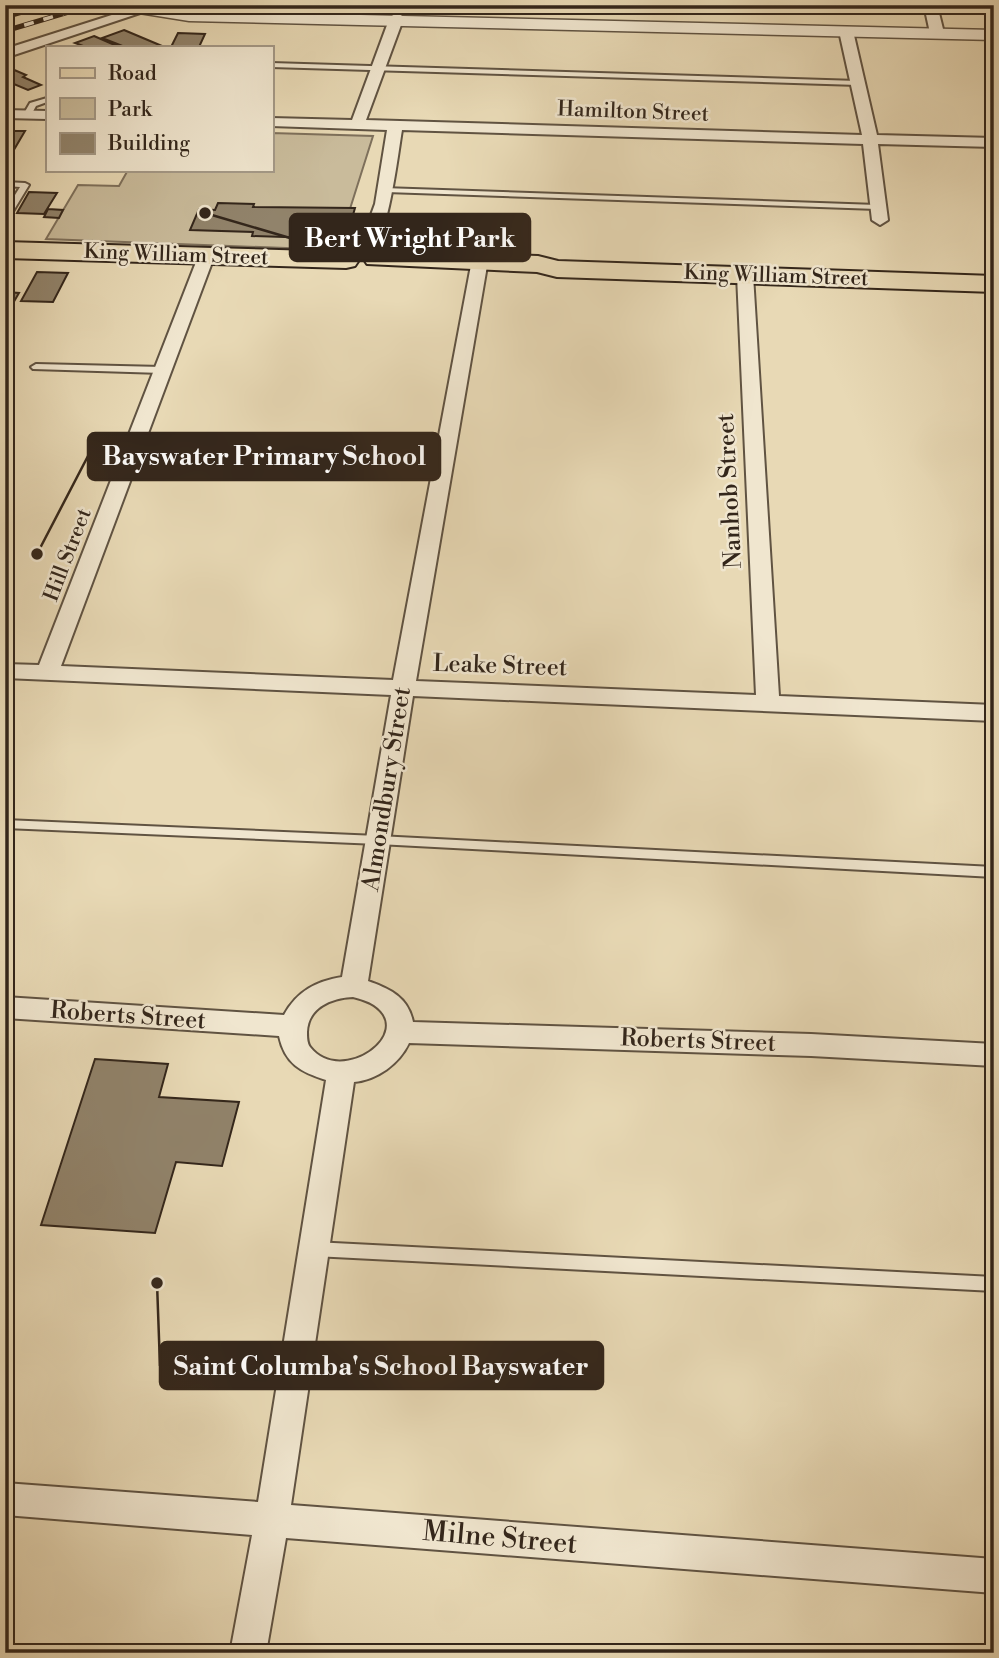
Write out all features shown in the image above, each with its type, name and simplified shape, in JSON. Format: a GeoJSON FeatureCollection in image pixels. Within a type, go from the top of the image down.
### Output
{"type":"FeatureCollection","features":[{"type":"Feature","properties":{"kind":"main road","name":"King William Street"},"geometry":{"type":"LineString","coordinates":[[5,250],[364,259],[479,266],[542,274],[557,269],[994,284]]}},
{"type":"Feature","properties":{"kind":"street"},"geometry":{"type":"LineString","coordinates":[[170,5],[396,20]]}},
{"type":"Feature","properties":{"kind":"street"},"geometry":{"type":"LineString","coordinates":[[930,5],[937,33]]}},
{"type":"Feature","properties":{"kind":"street"},"geometry":{"type":"LineString","coordinates":[[5,54],[153,7],[189,16],[640,29],[667,27],[994,34]]}},
{"type":"Feature","properties":{"kind":"street"},"geometry":{"type":"LineString","coordinates":[[357,125],[396,20]]}},
{"type":"Feature","properties":{"kind":"street"},"geometry":{"type":"LineString","coordinates":[[846,31],[870,139],[879,213]]}},
{"type":"Feature","properties":{"kind":"street"},"geometry":{"type":"LineString","coordinates":[[5,114],[46,115]]}},
{"type":"Feature","properties":{"kind":"street","name":"Hamilton Street"},"geometry":{"type":"LineString","coordinates":[[273,122],[994,143]]}},
{"type":"Feature","properties":{"kind":"street"},"geometry":{"type":"LineString","coordinates":[[364,259],[386,190],[395,126]]}},
{"type":"Feature","properties":{"kind":"street","name":"Hill Street"},"geometry":{"type":"LineString","coordinates":[[48,672],[206,257]]}},
{"type":"Feature","properties":{"kind":"street","name":"Almondbury Street"},"geometry":{"type":"LineString","coordinates":[[354,987],[403,689],[479,266]]}},
{"type":"Feature","properties":{"kind":"street","name":"Nanhob Street"},"geometry":{"type":"LineString","coordinates":[[745,275],[768,703]]}},
{"type":"Feature","properties":{"kind":"street","name":"Leake Street"},"geometry":{"type":"LineString","coordinates":[[5,671],[994,713]]}},
{"type":"Feature","properties":{"kind":"street"},"geometry":{"type":"LineString","coordinates":[[337,988],[370,989],[390,1001],[401,1019],[401,1032],[395,1048],[381,1061],[363,1070],[341,1073],[324,1070],[309,1063],[292,1040],[292,1026],[297,1013],[307,1002],[337,988]]}},
{"type":"Feature","properties":{"kind":"street","name":"Roberts Street"},"geometry":{"type":"LineString","coordinates":[[5,1007],[292,1026]]}},
{"type":"Feature","properties":{"kind":"street","name":"Roberts Street"},"geometry":{"type":"LineString","coordinates":[[401,1032],[811,1045],[994,1055]]}},
{"type":"Feature","properties":{"kind":"street"},"geometry":{"type":"LineString","coordinates":[[248,1653],[272,1520],[341,1073]]}},
{"type":"Feature","properties":{"kind":"street","name":"Milne Street"},"geometry":{"type":"LineString","coordinates":[[5,1499],[994,1576]]}},
{"type":"Feature","properties":{"kind":"lane"},"geometry":{"type":"LineString","coordinates":[[273,65],[858,83]]}},
{"type":"Feature","properties":{"kind":"lane"},"geometry":{"type":"LineString","coordinates":[[27,115],[33,105],[46,100]]}},
{"type":"Feature","properties":{"kind":"lane"},"geometry":{"type":"LineString","coordinates":[[5,184],[25,185],[5,218]]}},
{"type":"Feature","properties":{"kind":"lane"},"geometry":{"type":"LineString","coordinates":[[386,190],[879,213]]}},
{"type":"Feature","properties":{"kind":"lane"},"geometry":{"type":"LineString","coordinates":[[36,367],[162,370]]}},
{"type":"Feature","properties":{"kind":"lane"},"geometry":{"type":"LineString","coordinates":[[5,824],[378,840],[994,872]]}},
{"type":"Feature","properties":{"kind":"lane"},"geometry":{"type":"LineString","coordinates":[[314,1249],[994,1284]]}},
{"type":"Feature","properties":{"kind":"green space"},"geometry":{"type":"Polygon","coordinates":[[[273,133],[373,136],[337,250],[46,239],[78,185],[119,186],[127,172],[273,172],[273,133]]]}},
{"type":"Feature","properties":{"kind":"building"},"geometry":{"type":"Polygon","coordinates":[[[510,5],[545,5],[544,12],[509,11],[510,5]]]}},
{"type":"Feature","properties":{"kind":"building"},"geometry":{"type":"Polygon","coordinates":[[[124,30],[162,46],[122,46],[102,38],[124,30]]]}},
{"type":"Feature","properties":{"kind":"building"},"geometry":{"type":"Polygon","coordinates":[[[178,33],[205,34],[199,46],[172,46],[178,33]]]}},
{"type":"Feature","properties":{"kind":"building"},"geometry":{"type":"Polygon","coordinates":[[[94,36],[117,46],[83,46],[75,43],[94,36]]]}},
{"type":"Feature","properties":{"kind":"building"},"geometry":{"type":"Polygon","coordinates":[[[5,66],[41,85],[28,90],[14,84],[5,87],[5,66]]]}},
{"type":"Feature","properties":{"kind":"building"},"geometry":{"type":"Polygon","coordinates":[[[5,131],[25,131],[5,165],[5,131]]]}},
{"type":"Feature","properties":{"kind":"building"},"geometry":{"type":"Polygon","coordinates":[[[29,192],[57,193],[44,214],[17,213],[29,192]]]}},
{"type":"Feature","properties":{"kind":"building"},"geometry":{"type":"Polygon","coordinates":[[[218,203],[254,204],[253,207],[355,208],[346,239],[252,236],[253,232],[190,230],[199,209],[215,210],[218,203]]]}},
{"type":"Feature","properties":{"kind":"building"},"geometry":{"type":"Polygon","coordinates":[[[48,209],[63,210],[59,218],[44,217],[48,209]]]}},
{"type":"Feature","properties":{"kind":"building"},"geometry":{"type":"Polygon","coordinates":[[[37,272],[68,273],[53,302],[21,301],[37,272]]]}},
{"type":"Feature","properties":{"kind":"building"},"geometry":{"type":"Polygon","coordinates":[[[5,292],[19,293],[5,317],[5,292]]]}},
{"type":"Feature","properties":{"kind":"building"},"geometry":{"type":"Polygon","coordinates":[[[95,1059],[168,1064],[159,1097],[239,1102],[222,1166],[176,1162],[155,1233],[41,1225],[95,1059]]]}},
{"type":"Feature","properties":{"kind":"railway"},"geometry":{"type":"LineString","coordinates":[[5,17],[46,5]]}},
{"type":"Feature","properties":{"kind":"railway"},"geometry":{"type":"LineString","coordinates":[[5,31],[92,5]]}},
{"type":"Feature","properties":{"kind":"place","name":"Bert Wright Park"},"geometry":{"type":"Point","coordinates":[205,213]}},
{"type":"Feature","properties":{"kind":"place","name":"Bayswater Primary School"},"geometry":{"type":"Point","coordinates":[37,554]}},
{"type":"Feature","properties":{"kind":"place","name":"Saint Columba's School Bayswater"},"geometry":{"type":"Point","coordinates":[157,1283]}}]}
